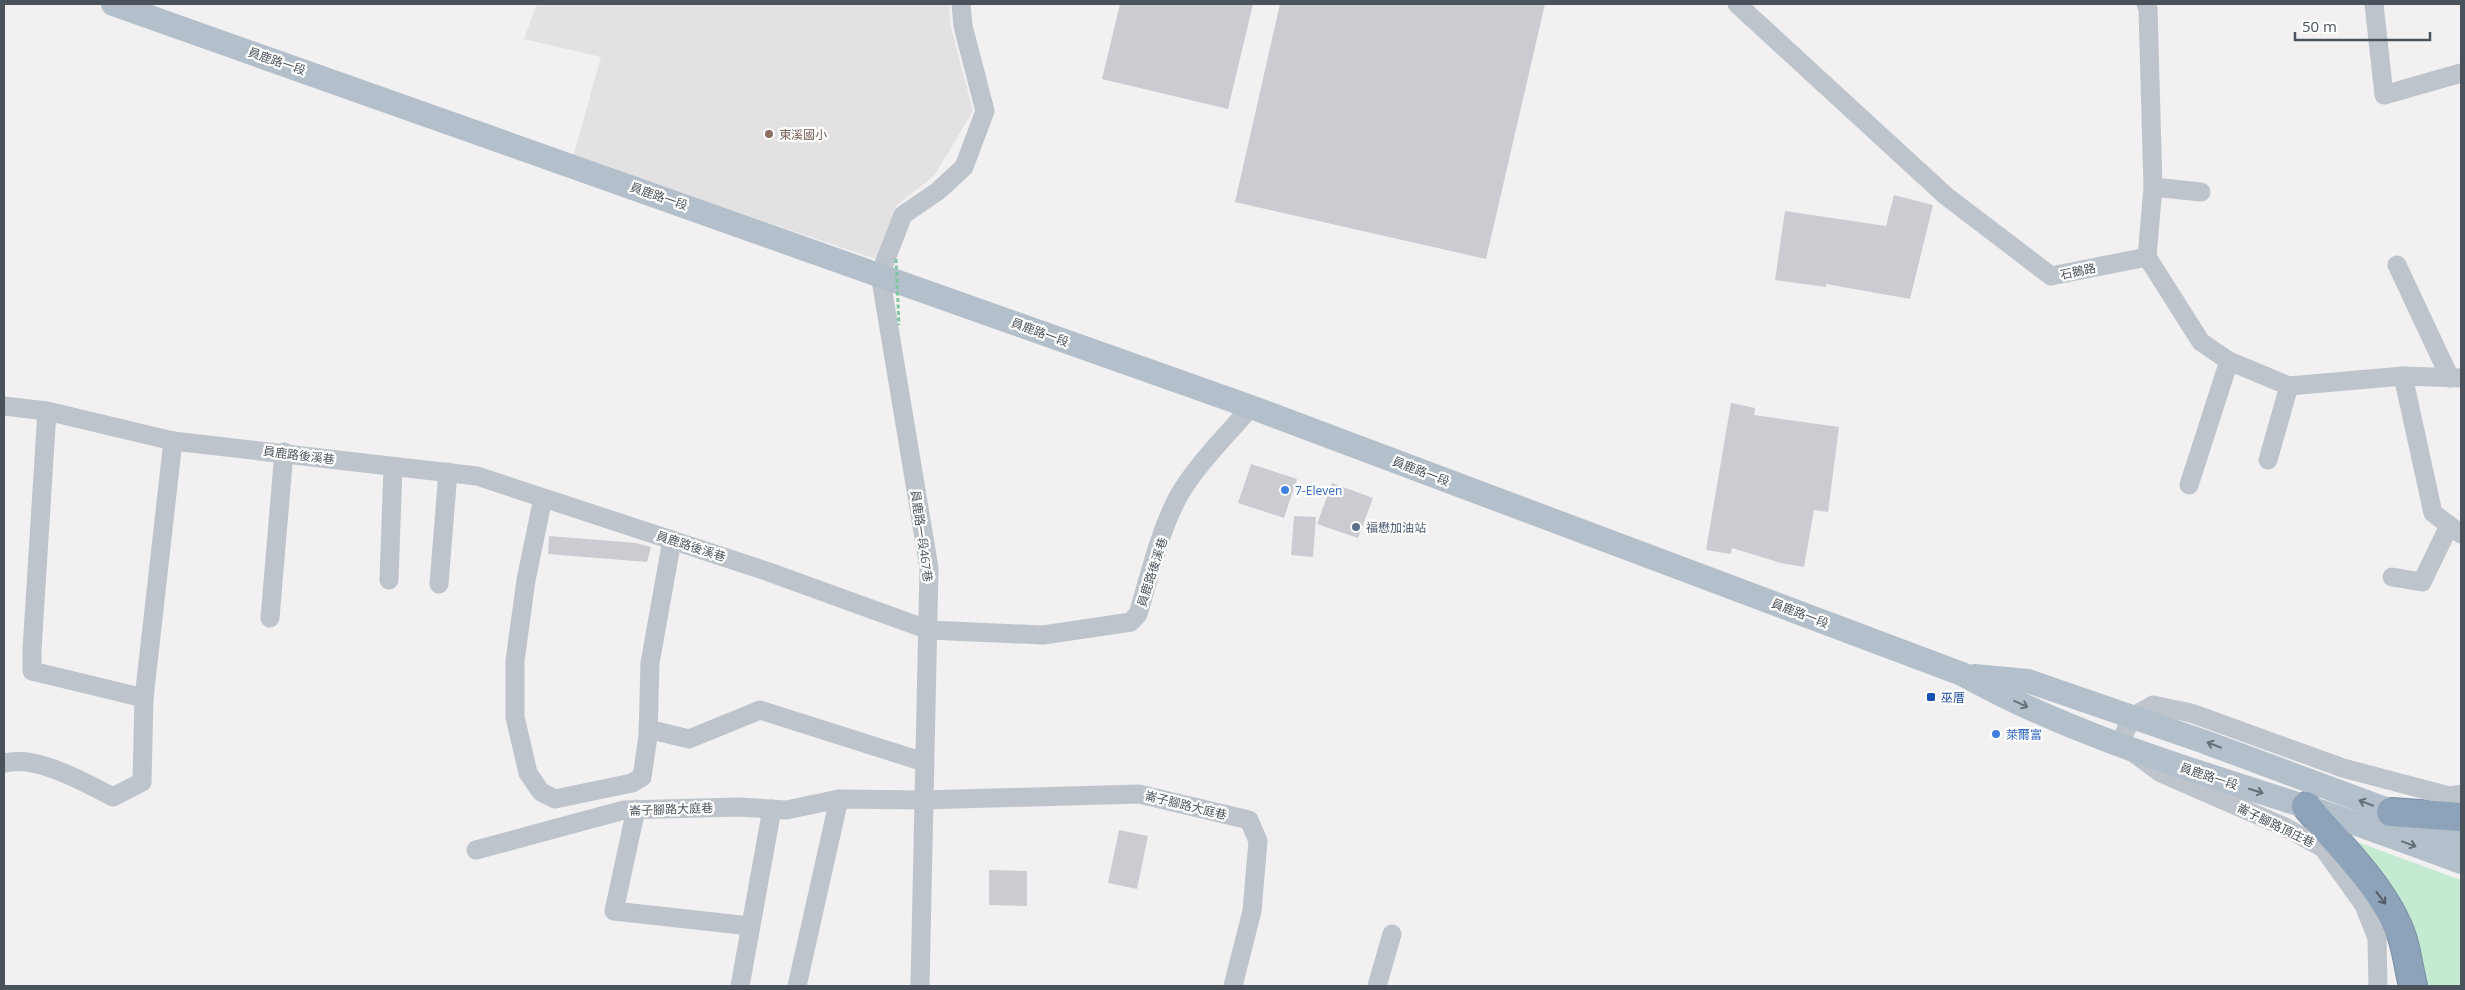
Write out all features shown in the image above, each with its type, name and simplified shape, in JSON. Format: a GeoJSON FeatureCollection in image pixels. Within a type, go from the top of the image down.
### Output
{"type":"FeatureCollection","features":[{"type":"Feature","properties":{"kind":"highway"},"geometry":{"type":"LineString","coordinates":[[2306,806],[2387,905],[2402,937],[2412,986]]}},
{"type":"Feature","properties":{"kind":"highway"},"geometry":{"type":"LineString","coordinates":[[2391,812],[2461,817]]}},
{"type":"Feature","properties":{"kind":"main road","name":"員鹿路一段"},"geometry":{"type":"LineString","coordinates":[[113,4],[888,266],[1251,407],[1962,674],[2032,709],[2192,772],[2306,806],[2461,862]]}},
{"type":"Feature","properties":{"kind":"main road","name":"員鹿路一段"},"geometry":{"type":"LineString","coordinates":[[1962,674],[2028,681],[2461,837]]}},
{"type":"Feature","properties":{"kind":"street"},"geometry":{"type":"LineString","coordinates":[[888,266],[903,215],[938,191],[964,167],[985,111],[963,26],[961,4]]}},
{"type":"Feature","properties":{"kind":"street","name":"石鵝路"},"geometry":{"type":"LineString","coordinates":[[1737,4],[1946,196],[2052,276],[2147,256]]}},
{"type":"Feature","properties":{"kind":"street"},"geometry":{"type":"LineString","coordinates":[[2146,4],[2148,9],[2153,187],[2147,256],[2201,342],[2229,361],[2289,386],[2403,376],[2455,378],[2397,265]]}},
{"type":"Feature","properties":{"kind":"street"},"geometry":{"type":"LineString","coordinates":[[2374,4],[2384,95],[2461,74]]}},
{"type":"Feature","properties":{"kind":"street"},"geometry":{"type":"LineString","coordinates":[[2153,187],[2201,192]]}},
{"type":"Feature","properties":{"kind":"street","name":"員鹿路一段467巷"},"geometry":{"type":"LineString","coordinates":[[888,266],[929,568],[929,630],[923,800]]}},
{"type":"Feature","properties":{"kind":"street"},"geometry":{"type":"LineString","coordinates":[[2189,485],[2229,361]]}},
{"type":"Feature","properties":{"kind":"street"},"geometry":{"type":"LineString","coordinates":[[2392,577],[2422,582],[2455,530],[2433,513],[2403,376]]}},
{"type":"Feature","properties":{"kind":"street"},"geometry":{"type":"LineString","coordinates":[[2268,460],[2289,386]]}},
{"type":"Feature","properties":{"kind":"street","name":"員鹿路後溪巷"},"geometry":{"type":"LineString","coordinates":[[4,406],[47,411],[173,441],[284,452],[477,476],[766,571],[929,630],[1043,635],[1132,622],[1138,614],[1156,554],[1178,497],[1203,461],[1251,407]]}},
{"type":"Feature","properties":{"kind":"street"},"geometry":{"type":"LineString","coordinates":[[47,411],[32,671],[144,698]]}},
{"type":"Feature","properties":{"kind":"street"},"geometry":{"type":"LineString","coordinates":[[4,763],[27,762],[45,767],[85,782],[113,797],[142,782],[144,698],[173,441]]}},
{"type":"Feature","properties":{"kind":"street"},"geometry":{"type":"LineString","coordinates":[[270,618],[284,452]]}},
{"type":"Feature","properties":{"kind":"street"},"geometry":{"type":"LineString","coordinates":[[389,580],[393,467]]}},
{"type":"Feature","properties":{"kind":"street"},"geometry":{"type":"LineString","coordinates":[[439,584],[448,472]]}},
{"type":"Feature","properties":{"kind":"street"},"geometry":{"type":"LineString","coordinates":[[543,498],[526,580],[515,661],[515,718],[528,773],[542,792],[555,799],[632,783],[642,777],[648,729],[650,663],[672,540]]}},
{"type":"Feature","properties":{"kind":"street"},"geometry":{"type":"LineString","coordinates":[[2120,743],[2132,717],[2153,705],[2191,714],[2343,768],[2449,796],[2461,794]]}},
{"type":"Feature","properties":{"kind":"street"},"geometry":{"type":"LineString","coordinates":[[648,729],[689,738],[760,710],[924,762]]}},
{"type":"Feature","properties":{"kind":"street","name":"崙子腳路頂庄巷"},"geometry":{"type":"LineString","coordinates":[[2120,743],[2161,773],[2285,827],[2323,848],[2364,905],[2377,938],[2378,986]]}},
{"type":"Feature","properties":{"kind":"street","name":"崙子腳路大庭巷"},"geometry":{"type":"LineString","coordinates":[[476,850],[624,810],[739,807],[786,810],[839,799],[923,800],[1139,794],[1249,820],[1258,841],[1252,911],[1233,986]]}},
{"type":"Feature","properties":{"kind":"street"},"geometry":{"type":"LineString","coordinates":[[797,986],[839,799]]}},
{"type":"Feature","properties":{"kind":"street"},"geometry":{"type":"LineString","coordinates":[[920,986],[923,800]]}},
{"type":"Feature","properties":{"kind":"street"},"geometry":{"type":"LineString","coordinates":[[636,809],[614,911],[750,926]]}},
{"type":"Feature","properties":{"kind":"street"},"geometry":{"type":"LineString","coordinates":[[740,986],[772,809]]}},
{"type":"Feature","properties":{"kind":"street"},"geometry":{"type":"LineString","coordinates":[[1377,986],[1392,934]]}},
{"type":"Feature","properties":{"kind":"path"},"geometry":{"type":"LineString","coordinates":[[888,266],[899,325]]}},
{"type":"Feature","properties":{"kind":"shaded area","name":"東溪國小"},"geometry":{"type":"Polygon","coordinates":[[[537,4],[949,4],[951,27],[973,111],[934,176],[897,205],[876,259],[573,157],[601,57],[524,39],[537,4]]]}},
{"type":"Feature","properties":{"kind":"green space"},"geometry":{"type":"Polygon","coordinates":[[[2349,839],[2461,880],[2461,986],[2425,986],[2349,839]]]}},
{"type":"Feature","properties":{"kind":"building"},"geometry":{"type":"Polygon","coordinates":[[[1120,4],[1253,4],[1228,109],[1102,79],[1120,4]]]}},
{"type":"Feature","properties":{"kind":"building"},"geometry":{"type":"Polygon","coordinates":[[[1280,4],[1545,4],[1486,259],[1235,202],[1280,4]]]}},
{"type":"Feature","properties":{"kind":"building"},"geometry":{"type":"Polygon","coordinates":[[[1894,195],[1933,205],[1910,299],[1826,284],[1826,287],[1775,280],[1785,211],[1886,226],[1894,195]]]}},
{"type":"Feature","properties":{"kind":"building"},"geometry":{"type":"Polygon","coordinates":[[[1731,403],[1755,408],[1754,415],[1839,427],[1828,512],[1814,510],[1804,567],[1781,563],[1732,548],[1731,554],[1706,550],[1731,403]]]}},
{"type":"Feature","properties":{"kind":"building"},"geometry":{"type":"Polygon","coordinates":[[[1251,464],[1297,479],[1284,518],[1238,503],[1251,464]]]}},
{"type":"Feature","properties":{"kind":"building"},"geometry":{"type":"Polygon","coordinates":[[[1332,483],[1373,498],[1358,538],[1317,524],[1332,483]]]}},
{"type":"Feature","properties":{"kind":"building"},"geometry":{"type":"Polygon","coordinates":[[[1294,516],[1316,517],[1313,557],[1291,555],[1294,516]]]}},
{"type":"Feature","properties":{"kind":"building"},"geometry":{"type":"Polygon","coordinates":[[[549,536],[636,543],[651,547],[647,562],[548,554],[549,536]]]}},
{"type":"Feature","properties":{"kind":"building"},"geometry":{"type":"Polygon","coordinates":[[[1119,830],[1148,836],[1137,889],[1108,883],[1119,830]]]}},
{"type":"Feature","properties":{"kind":"building"},"geometry":{"type":"Polygon","coordinates":[[[989,870],[1027,871],[1027,906],[989,905],[989,870]]]}},
{"type":"Feature","properties":{"kind":"place","name":"東溪國小"},"geometry":{"type":"Point","coordinates":[769,134]}},
{"type":"Feature","properties":{"kind":"place","name":"7-Eleven"},"geometry":{"type":"Point","coordinates":[1285,490]}},
{"type":"Feature","properties":{"kind":"place","name":"福懋加油站"},"geometry":{"type":"Point","coordinates":[1356,527]}},
{"type":"Feature","properties":{"kind":"place","name":"巫厝"},"geometry":{"type":"Point","coordinates":[1931,697]}},
{"type":"Feature","properties":{"kind":"place","name":"萊爾富"},"geometry":{"type":"Point","coordinates":[1996,734]}}]}
